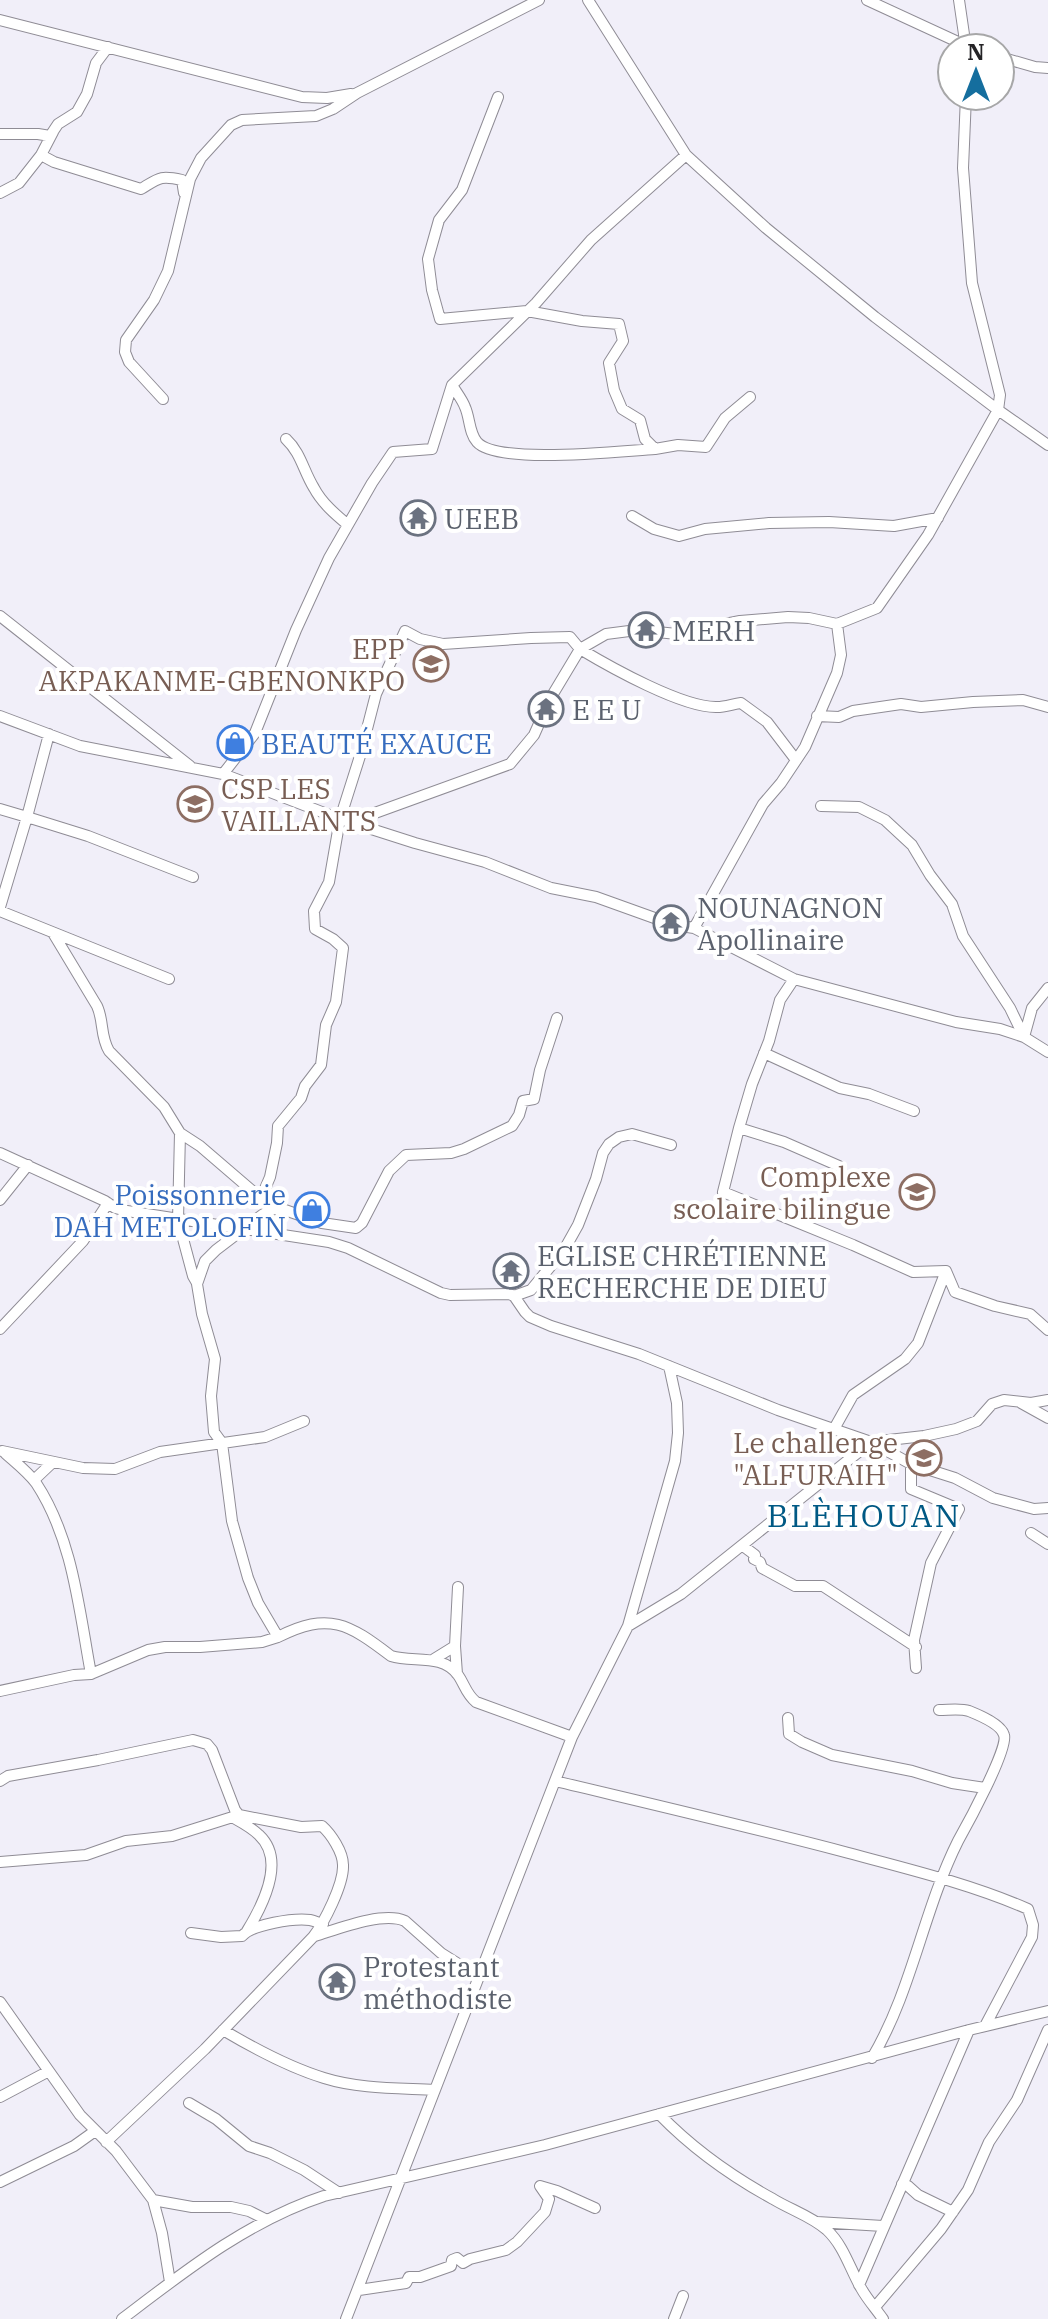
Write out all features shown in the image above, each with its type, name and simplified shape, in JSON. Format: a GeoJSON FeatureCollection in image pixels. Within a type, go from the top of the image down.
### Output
{"type":"FeatureCollection","features":[{"type":"Feature","properties":{"kind":"street"},"geometry":{"type":"LineString","coordinates":[[163,399],[129,362],[125,352],[126,340],[154,300],[168,271],[190,179],[201,158],[231,125],[242,120],[316,116],[539,0]]}},
{"type":"Feature","properties":{"kind":"street"},"geometry":{"type":"LineString","coordinates":[[588,0],[686,155],[790,248],[875,317],[1048,445]]}},
{"type":"Feature","properties":{"kind":"street"},"geometry":{"type":"LineString","coordinates":[[867,0],[936,33]]}},
{"type":"Feature","properties":{"kind":"street"},"geometry":{"type":"LineString","coordinates":[[959,0],[965,32]]}},
{"type":"Feature","properties":{"kind":"street"},"geometry":{"type":"LineString","coordinates":[[0,20],[302,97],[327,98],[357,93]]}},
{"type":"Feature","properties":{"kind":"street"},"geometry":{"type":"LineString","coordinates":[[0,193],[19,183],[41,155],[58,124],[77,112],[87,94],[96,63],[108,47]]}},
{"type":"Feature","properties":{"kind":"street"},"geometry":{"type":"LineString","coordinates":[[1016,62],[1048,68]]}},
{"type":"Feature","properties":{"kind":"street"},"geometry":{"type":"LineString","coordinates":[[498,97],[462,190],[439,220],[428,259],[440,319],[527,311],[619,324],[623,341],[609,363],[614,390],[622,409],[640,420],[645,439],[655,449]]}},
{"type":"Feature","properties":{"kind":"street"},"geometry":{"type":"LineString","coordinates":[[345,820],[510,764],[534,735],[550,699],[580,649],[606,634],[637,630],[707,637],[720,625],[788,617],[837,624],[877,608],[938,518],[998,410],[1000,395],[972,283],[963,168],[965,112]]}},
{"type":"Feature","properties":{"kind":"street"},"geometry":{"type":"LineString","coordinates":[[0,134],[50,136],[53,132]]}},
{"type":"Feature","properties":{"kind":"street"},"geometry":{"type":"LineString","coordinates":[[41,155],[54,162],[141,189],[156,178],[182,180],[186,199]]}},
{"type":"Feature","properties":{"kind":"street"},"geometry":{"type":"LineString","coordinates":[[223,774],[255,733],[329,558],[393,452],[432,449],[452,385],[527,311],[591,240],[686,155]]}},
{"type":"Feature","properties":{"kind":"street"},"geometry":{"type":"LineString","coordinates":[[452,385],[465,406],[474,439],[483,448],[534,456],[678,445],[706,447],[725,418],[750,397]]}},
{"type":"Feature","properties":{"kind":"street"},"geometry":{"type":"LineString","coordinates":[[286,439],[297,449],[313,487],[328,507],[348,525]]}},
{"type":"Feature","properties":{"kind":"street"},"geometry":{"type":"LineString","coordinates":[[632,516],[654,529],[679,536],[705,529],[769,523],[829,522],[894,526],[938,518]]}},
{"type":"Feature","properties":{"kind":"street"},"geometry":{"type":"LineString","coordinates":[[0,616],[193,768]]}},
{"type":"Feature","properties":{"kind":"street"},"geometry":{"type":"LineString","coordinates":[[694,928],[763,804],[805,747],[837,673],[841,655],[837,624]]}},
{"type":"Feature","properties":{"kind":"street"},"geometry":{"type":"LineString","coordinates":[[261,1198],[270,1177],[278,1126],[321,1065],[326,1025],[336,1002],[343,948],[315,929],[314,911],[329,882],[376,694],[405,631],[420,639],[443,644],[570,637],[580,649],[608,666],[678,698],[714,707],[741,703],[767,722],[796,760]]}},
{"type":"Feature","properties":{"kind":"street"},"geometry":{"type":"LineString","coordinates":[[817,716],[839,717],[853,711],[901,704],[921,707],[1023,700],[1048,707]]}},
{"type":"Feature","properties":{"kind":"street"},"geometry":{"type":"LineString","coordinates":[[0,716],[80,746],[223,774],[345,820],[485,862],[551,888],[596,897],[674,925],[694,928],[794,979],[956,1022],[1000,1029],[1024,1037],[1048,1052]]}},
{"type":"Feature","properties":{"kind":"street"},"geometry":{"type":"LineString","coordinates":[[49,734],[0,909],[169,979]]}},
{"type":"Feature","properties":{"kind":"street"},"geometry":{"type":"LineString","coordinates":[[821,806],[859,807],[885,820],[912,845],[952,904],[963,936],[1010,1008],[1024,1037]]}},
{"type":"Feature","properties":{"kind":"street"},"geometry":{"type":"LineString","coordinates":[[0,809],[88,836],[193,877]]}},
{"type":"Feature","properties":{"kind":"street"},"geometry":{"type":"LineString","coordinates":[[53,933],[97,1006],[102,1017],[103,1042],[109,1051],[164,1107],[180,1133],[200,1146],[273,1209]]}},
{"type":"Feature","properties":{"kind":"street"},"geometry":{"type":"LineString","coordinates":[[794,979],[780,1000],[752,1084],[723,1192],[913,1272],[946,1271]]}},
{"type":"Feature","properties":{"kind":"street"},"geometry":{"type":"LineString","coordinates":[[1024,1037],[1032,1008],[1048,988]]}},
{"type":"Feature","properties":{"kind":"street"},"geometry":{"type":"LineString","coordinates":[[197,1284],[205,1261],[241,1229],[273,1209],[322,1223],[356,1228],[362,1223],[389,1171],[406,1155],[451,1153],[512,1126],[523,1101],[534,1099],[557,1018]]}},
{"type":"Feature","properties":{"kind":"street"},"geometry":{"type":"LineString","coordinates":[[764,1053],[840,1088],[869,1094],[914,1111]]}},
{"type":"Feature","properties":{"kind":"street"},"geometry":{"type":"LineString","coordinates":[[739,1128],[784,1142],[839,1166]]}},
{"type":"Feature","properties":{"kind":"street"},"geometry":{"type":"LineString","coordinates":[[180,1133],[178,1220],[215,1359],[211,1396],[214,1432],[222,1443],[232,1521],[248,1578],[258,1603],[278,1637]]}},
{"type":"Feature","properties":{"kind":"street"},"geometry":{"type":"LineString","coordinates":[[0,1153],[115,1208],[329,1242],[348,1248],[441,1293],[502,1293],[514,1296],[531,1290],[564,1250],[578,1225],[609,1144],[619,1137],[632,1134],[671,1145]]}},
{"type":"Feature","properties":{"kind":"street"},"geometry":{"type":"LineString","coordinates":[[0,1200],[28,1165]]}},
{"type":"Feature","properties":{"kind":"street"},"geometry":{"type":"LineString","coordinates":[[0,1329],[83,1241],[108,1203]]}},
{"type":"Feature","properties":{"kind":"street"},"geometry":{"type":"LineString","coordinates":[[946,1271],[955,1292],[1030,1314],[1048,1330]]}},
{"type":"Feature","properties":{"kind":"street"},"geometry":{"type":"LineString","coordinates":[[834,1429],[853,1395],[905,1359],[918,1343],[946,1271]]}},
{"type":"Feature","properties":{"kind":"street"},"geometry":{"type":"LineString","coordinates":[[514,1296],[530,1317],[871,1442],[911,1464],[955,1478],[993,1498],[1034,1509],[1048,1508]]}},
{"type":"Feature","properties":{"kind":"street"},"geometry":{"type":"LineString","coordinates":[[346,2319],[572,1737],[628,1626],[675,1461],[677,1403],[669,1366]]}},
{"type":"Feature","properties":{"kind":"street"},"geometry":{"type":"LineString","coordinates":[[628,1626],[681,1594],[871,1442],[956,1429],[977,1421],[992,1404],[1004,1400],[1031,1403],[1048,1400]]}},
{"type":"Feature","properties":{"kind":"street"},"geometry":{"type":"LineString","coordinates":[[1019,1402],[1048,1418]]}},
{"type":"Feature","properties":{"kind":"street"},"geometry":{"type":"LineString","coordinates":[[1,1450],[83,1468],[115,1469],[160,1452],[265,1437],[304,1421]]}},
{"type":"Feature","properties":{"kind":"street"},"geometry":{"type":"LineString","coordinates":[[205,1444],[214,1432]]}},
{"type":"Feature","properties":{"kind":"street"},"geometry":{"type":"LineString","coordinates":[[1,1450],[34,1480],[57,1525],[73,1577],[91,1674]]}},
{"type":"Feature","properties":{"kind":"street"},"geometry":{"type":"LineString","coordinates":[[34,1480],[53,1462]]}},
{"type":"Feature","properties":{"kind":"street"},"geometry":{"type":"LineString","coordinates":[[911,1464],[911,1489],[959,1509],[931,1563],[914,1640],[916,1668]]}},
{"type":"Feature","properties":{"kind":"street"},"geometry":{"type":"LineString","coordinates":[[1031,1533],[1048,1544]]}},
{"type":"Feature","properties":{"kind":"street"},"geometry":{"type":"LineString","coordinates":[[743,1546],[755,1555],[754,1559],[760,1562],[762,1568],[795,1586],[823,1586],[916,1647]]}},
{"type":"Feature","properties":{"kind":"street"},"geometry":{"type":"LineString","coordinates":[[458,1587],[457,1674],[469,1697],[572,1737]]}},
{"type":"Feature","properties":{"kind":"street"},"geometry":{"type":"LineString","coordinates":[[0,1691],[91,1674],[148,1650],[262,1642],[312,1624],[339,1624],[351,1628],[391,1656],[434,1659],[457,1674]]}},
{"type":"Feature","properties":{"kind":"street"},"geometry":{"type":"LineString","coordinates":[[434,1659],[455,1646]]}},
{"type":"Feature","properties":{"kind":"street"},"geometry":{"type":"LineString","coordinates":[[872,2058],[888,2030],[942,1878],[1005,1743],[999,1727],[968,1711],[939,1710]]}},
{"type":"Feature","properties":{"kind":"street"},"geometry":{"type":"LineString","coordinates":[[788,1718],[789,1734],[832,1755],[985,1788]]}},
{"type":"Feature","properties":{"kind":"street"},"geometry":{"type":"LineString","coordinates":[[0,1781],[8,1776],[200,1741],[212,1750],[235,1816]]}},
{"type":"Feature","properties":{"kind":"street"},"geometry":{"type":"LineString","coordinates":[[555,1781],[737,1824],[942,1878],[1028,1909],[1033,1925],[1032,1937],[985,2026]]}},
{"type":"Feature","properties":{"kind":"street"},"geometry":{"type":"LineString","coordinates":[[191,1933],[242,1936],[258,1914],[272,1869],[271,1853],[261,1836],[235,1816]]}},
{"type":"Feature","properties":{"kind":"street"},"geometry":{"type":"LineString","coordinates":[[0,1862],[86,1855],[126,1841],[172,1836],[235,1816],[289,1826],[316,1825],[325,1828],[343,1867],[323,1924],[313,1937],[223,2030],[106,2142]]}},
{"type":"Feature","properties":{"kind":"street"},"geometry":{"type":"LineString","coordinates":[[313,1937],[384,1918],[398,1918],[441,1953],[479,1977]]}},
{"type":"Feature","properties":{"kind":"street"},"geometry":{"type":"LineString","coordinates":[[247,1931],[280,1922],[310,1920],[323,1924]]}},
{"type":"Feature","properties":{"kind":"street"},"geometry":{"type":"LineString","coordinates":[[0,2002],[80,2115],[116,2151],[153,2200],[170,2282]]}},
{"type":"Feature","properties":{"kind":"street"},"geometry":{"type":"LineString","coordinates":[[122,2319],[192,2265],[292,2207],[339,2193],[545,2145],[1048,2011]]}},
{"type":"Feature","properties":{"kind":"street"},"geometry":{"type":"LineString","coordinates":[[223,2030],[274,2058],[326,2079],[435,2090]]}},
{"type":"Feature","properties":{"kind":"street"},"geometry":{"type":"LineString","coordinates":[[859,2285],[969,2030]]}},
{"type":"Feature","properties":{"kind":"street"},"geometry":{"type":"LineString","coordinates":[[875,2307],[894,2288],[968,2190],[989,2142],[1017,2100],[1048,2030]]}},
{"type":"Feature","properties":{"kind":"street"},"geometry":{"type":"LineString","coordinates":[[0,2097],[49,2071]]}},
{"type":"Feature","properties":{"kind":"street"},"geometry":{"type":"LineString","coordinates":[[189,2103],[216,2119],[249,2146],[304,2170],[339,2193]]}},
{"type":"Feature","properties":{"kind":"street"},"geometry":{"type":"LineString","coordinates":[[659,2114],[684,2140],[735,2176],[828,2231],[841,2247],[859,2285],[883,2319]]}},
{"type":"Feature","properties":{"kind":"street"},"geometry":{"type":"LineString","coordinates":[[0,2182],[62,2153],[95,2131]]}},
{"type":"Feature","properties":{"kind":"street"},"geometry":{"type":"LineString","coordinates":[[902,2184],[953,2212]]}},
{"type":"Feature","properties":{"kind":"street"},"geometry":{"type":"LineString","coordinates":[[359,2290],[406,2283],[409,2277],[420,2277],[451,2266],[452,2260],[457,2258],[463,2263],[506,2250],[545,2212],[549,2199],[540,2186],[595,2208]]}},
{"type":"Feature","properties":{"kind":"street"},"geometry":{"type":"LineString","coordinates":[[153,2200],[192,2207],[231,2207],[267,2220]]}},
{"type":"Feature","properties":{"kind":"street"},"geometry":{"type":"LineString","coordinates":[[816,2222],[883,2226]]}},
{"type":"Feature","properties":{"kind":"street"},"geometry":{"type":"LineString","coordinates":[[674,2319],[683,2296]]}},
{"type":"Feature","properties":{"kind":"place","name":"UEEB"},"geometry":{"type":"Point","coordinates":[418,518]}},
{"type":"Feature","properties":{"kind":"place","name":"MERH"},"geometry":{"type":"Point","coordinates":[646,630]}},
{"type":"Feature","properties":{"kind":"place","name":"EPP AKPAKANME-GBENONKPO"},"geometry":{"type":"Point","coordinates":[431,664]}},
{"type":"Feature","properties":{"kind":"place","name":"E E U"},"geometry":{"type":"Point","coordinates":[546,709]}},
{"type":"Feature","properties":{"kind":"place","name":"BEAUTÉ EXAUCE"},"geometry":{"type":"Point","coordinates":[235,743]}},
{"type":"Feature","properties":{"kind":"place","name":"CSP LES VAILLANTS"},"geometry":{"type":"Point","coordinates":[195,804]}},
{"type":"Feature","properties":{"kind":"place","name":"NOUNAGNON Apollinaire"},"geometry":{"type":"Point","coordinates":[671,923]}},
{"type":"Feature","properties":{"kind":"place","name":"Complexe scolaire bilingue"},"geometry":{"type":"Point","coordinates":[917,1192]}},
{"type":"Feature","properties":{"kind":"place","name":"Poissonnerie DAH METOLOFIN"},"geometry":{"type":"Point","coordinates":[312,1210]}},
{"type":"Feature","properties":{"kind":"place","name":"EGLISE CHRÉTIENNE RECHERCHE DE DIEU"},"geometry":{"type":"Point","coordinates":[511,1271]}},
{"type":"Feature","properties":{"kind":"place","name":"Le challenge \"ALFURAIH\""},"geometry":{"type":"Point","coordinates":[924,1458]}},
{"type":"Feature","properties":{"kind":"place","name":"Protestant méthodiste"},"geometry":{"type":"Point","coordinates":[337,1982]}},
{"type":"Feature","properties":{"kind":"district","name":"BLÈHOUAN"},"geometry":{"type":"Point","coordinates":[864,1515]}}]}
